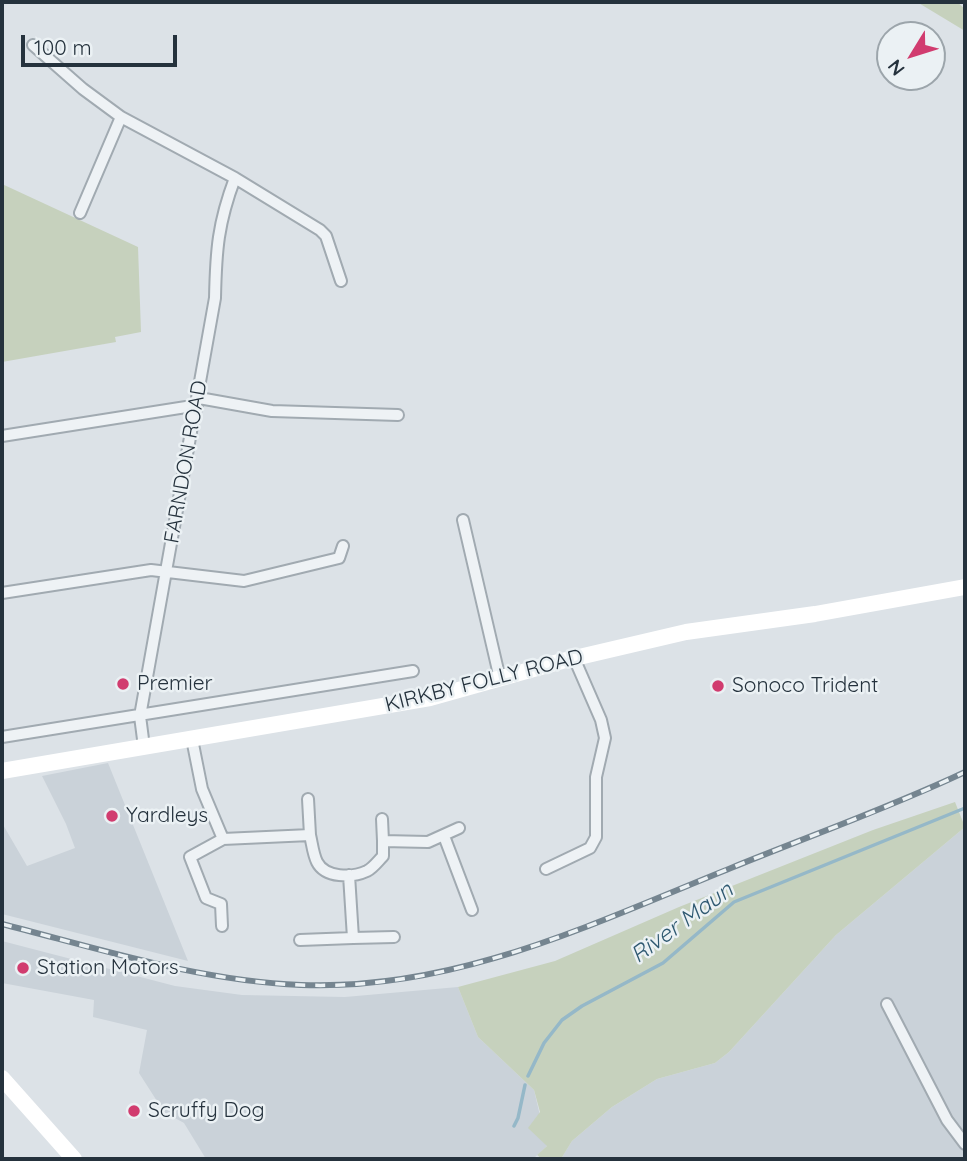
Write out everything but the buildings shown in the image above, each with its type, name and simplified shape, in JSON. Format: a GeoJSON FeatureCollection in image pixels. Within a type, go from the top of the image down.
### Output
{"type":"FeatureCollection","features":[{"type":"Feature","properties":{"kind":"main road","name":"KIRKBY FOLLY ROAD"},"geometry":{"type":"LineString","coordinates":[[2,771],[430,698],[574,658],[687,632],[815,614],[965,587]]}},
{"type":"Feature","properties":{"kind":"main road"},"geometry":{"type":"LineString","coordinates":[[2,1078],[66,1156]]}},
{"type":"Feature","properties":{"kind":"street"},"geometry":{"type":"LineString","coordinates":[[33,45],[83,89],[121,117],[236,178],[320,230],[326,236],[341,281]]}},
{"type":"Feature","properties":{"kind":"street"},"geometry":{"type":"LineString","coordinates":[[80,213],[121,117]]}},
{"type":"Feature","properties":{"kind":"street","name":"FARNDON ROAD"},"geometry":{"type":"LineString","coordinates":[[144,747],[139,716],[198,403],[215,298],[216,250],[221,219],[236,178]]}},
{"type":"Feature","properties":{"kind":"street"},"geometry":{"type":"LineString","coordinates":[[2,436],[198,403],[272,411],[398,415]]}},
{"type":"Feature","properties":{"kind":"street"},"geometry":{"type":"LineString","coordinates":[[463,520],[500,679]]}},
{"type":"Feature","properties":{"kind":"street"},"geometry":{"type":"LineString","coordinates":[[2,593],[151,570],[244,581],[339,558],[343,547]]}},
{"type":"Feature","properties":{"kind":"street"},"geometry":{"type":"LineString","coordinates":[[545,869],[590,848],[596,837],[596,777],[605,737],[601,720],[574,658]]}},
{"type":"Feature","properties":{"kind":"street","name":"KIRKBY FOLLY ROAD"},"geometry":{"type":"LineString","coordinates":[[2,737],[413,671]]}},
{"type":"Feature","properties":{"kind":"street"},"geometry":{"type":"LineString","coordinates":[[192,739],[202,789],[223,839]]}},
{"type":"Feature","properties":{"kind":"street"},"geometry":{"type":"LineString","coordinates":[[308,799],[310,835],[316,860],[321,868],[333,875],[368,871],[383,856],[382,819]]}},
{"type":"Feature","properties":{"kind":"street"},"geometry":{"type":"LineString","coordinates":[[383,841],[428,842],[459,828]]}},
{"type":"Feature","properties":{"kind":"street"},"geometry":{"type":"LineString","coordinates":[[222,926],[221,904],[206,898],[190,857],[223,839],[310,835]]}},
{"type":"Feature","properties":{"kind":"street"},"geometry":{"type":"LineString","coordinates":[[444,836],[472,910]]}},
{"type":"Feature","properties":{"kind":"street"},"geometry":{"type":"LineString","coordinates":[[349,875],[353,939]]}},
{"type":"Feature","properties":{"kind":"street"},"geometry":{"type":"LineString","coordinates":[[300,940],[394,937]]}},
{"type":"Feature","properties":{"kind":"street"},"geometry":{"type":"LineString","coordinates":[[887,1004],[947,1120],[965,1144]]}},
{"type":"Feature","properties":{"kind":"shaded area"},"geometry":{"type":"Polygon","coordinates":[[[108,763],[188,961],[2,914],[2,823],[27,866],[75,848],[42,776],[108,763]]]}},
{"type":"Feature","properties":{"kind":"shaded area"},"geometry":{"type":"Polygon","coordinates":[[[965,827],[965,1159],[561,1159],[572,1141],[612,1107],[657,1079],[715,1063],[729,1052],[836,935],[965,827]]]}},
{"type":"Feature","properties":{"kind":"shaded area"},"geometry":{"type":"Polygon","coordinates":[[[2,941],[175,986],[242,995],[345,997],[458,987],[478,1037],[534,1090],[547,1146],[533,1159],[206,1159],[184,1123],[164,1112],[139,1073],[147,1030],[93,1017],[94,1000],[2,983],[2,941]]]}},
{"type":"Feature","properties":{"kind":"green space"},"geometry":{"type":"Polygon","coordinates":[[[917,2],[957,2],[965,9],[965,31],[917,2]]]}},
{"type":"Feature","properties":{"kind":"green space"},"geometry":{"type":"Polygon","coordinates":[[[2,184],[138,247],[141,332],[115,337],[116,342],[2,362],[2,184]]]}},
{"type":"Feature","properties":{"kind":"green space"},"geometry":{"type":"Polygon","coordinates":[[[955,802],[965,827],[836,935],[729,1052],[715,1063],[657,1079],[612,1107],[572,1141],[561,1159],[542,1159],[537,1155],[547,1146],[528,1128],[540,1112],[534,1090],[478,1037],[458,987],[555,961],[679,907],[873,830],[955,802]]]}},
{"type":"Feature","properties":{"kind":"waterway","name":"River Maun"},"geometry":{"type":"LineString","coordinates":[[528,1076],[544,1043],[562,1020],[582,1006],[663,963],[734,902],[965,808]]}},
{"type":"Feature","properties":{"kind":"waterway","name":"River Maun"},"geometry":{"type":"LineString","coordinates":[[514,1126],[525,1085]]}},
{"type":"Feature","properties":{"kind":"railway"},"geometry":{"type":"LineString","coordinates":[[2,924],[187,971],[263,982],[301,985],[358,984],[414,977],[522,950],[574,931],[878,810],[965,772]]}},
{"type":"Feature","properties":{"kind":"place","name":"Premier"},"geometry":{"type":"Point","coordinates":[123,684]}},
{"type":"Feature","properties":{"kind":"place","name":"Sonoco Trident"},"geometry":{"type":"Point","coordinates":[718,686]}},
{"type":"Feature","properties":{"kind":"place","name":"Yardleys"},"geometry":{"type":"Point","coordinates":[112,816]}},
{"type":"Feature","properties":{"kind":"place","name":"Station Motors"},"geometry":{"type":"Point","coordinates":[23,968]}},
{"type":"Feature","properties":{"kind":"place","name":"Scruffy Dog"},"geometry":{"type":"Point","coordinates":[134,1111]}}]}
